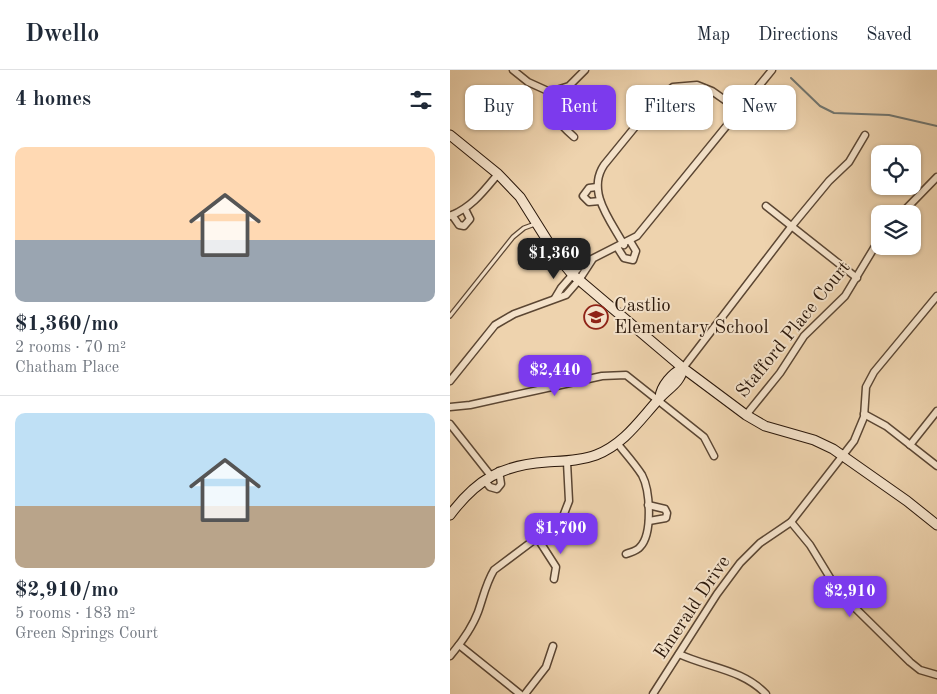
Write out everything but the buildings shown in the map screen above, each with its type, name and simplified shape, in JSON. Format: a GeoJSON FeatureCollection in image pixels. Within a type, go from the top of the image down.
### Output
{"type":"FeatureCollection","features":[{"type":"Feature","properties":{"kind":"street"},"geometry":{"type":"LineString","coordinates":[[513,70],[528,82],[543,89]]}},
{"type":"Feature","properties":{"kind":"street"},"geometry":{"type":"LineString","coordinates":[[570,85],[585,70]]}},
{"type":"Feature","properties":{"kind":"street"},"geometry":{"type":"LineString","coordinates":[[760,85],[772,70]]}},
{"type":"Feature","properties":{"kind":"street"},"geometry":{"type":"LineString","coordinates":[[624,244],[600,201],[596,187],[598,177],[604,165],[657,100],[673,88],[697,85],[712,90],[723,98]]}},
{"type":"Feature","properties":{"kind":"street"},"geometry":{"type":"LineString","coordinates":[[566,130],[574,137]]}},
{"type":"Feature","properties":{"kind":"street"},"geometry":{"type":"LineString","coordinates":[[450,381],[488,332],[501,319],[555,298],[576,277],[582,264],[592,260],[600,253],[624,244],[637,236],[723,130]]}},
{"type":"Feature","properties":{"kind":"street"},"geometry":{"type":"LineString","coordinates":[[450,135],[498,174],[520,197],[557,256],[576,277],[683,368],[746,415],[779,432],[820,442],[844,456],[937,525]]}},
{"type":"Feature","properties":{"kind":"street"},"geometry":{"type":"LineString","coordinates":[[450,514],[491,476],[524,464],[566,462],[595,456],[617,443],[638,425],[659,398],[660,390],[676,371],[683,368],[829,181],[849,162],[865,135]]}},
{"type":"Feature","properties":{"kind":"street"},"geometry":{"type":"LineString","coordinates":[[465,209],[470,219],[464,226],[459,225],[451,215],[465,209],[480,196],[498,174]]}},
{"type":"Feature","properties":{"kind":"street"},"geometry":{"type":"LineString","coordinates":[[910,205],[937,177]]}},
{"type":"Feature","properties":{"kind":"street"},"geometry":{"type":"LineString","coordinates":[[596,187],[589,188],[583,196],[590,202],[600,201]]}},
{"type":"Feature","properties":{"kind":"street"},"geometry":{"type":"LineString","coordinates":[[766,206],[857,278]]}},
{"type":"Feature","properties":{"kind":"street","name":"Stafford Place Court"},"geometry":{"type":"LineString","coordinates":[[746,415],[780,373],[800,341],[838,305],[871,254]]}},
{"type":"Feature","properties":{"kind":"street","name":"Emerald Drive"},"geometry":{"type":"LineString","coordinates":[[654,694],[740,563],[760,543],[791,522],[844,456],[861,428],[866,387],[874,372],[937,296]]}},
{"type":"Feature","properties":{"kind":"street"},"geometry":{"type":"LineString","coordinates":[[450,407],[470,405],[602,376],[620,374],[632,378],[659,398],[704,437],[714,456]]}},
{"type":"Feature","properties":{"kind":"street"},"geometry":{"type":"LineString","coordinates":[[910,445],[937,411]]}},
{"type":"Feature","properties":{"kind":"street"},"geometry":{"type":"LineString","coordinates":[[864,414],[886,426],[937,466]]}},
{"type":"Feature","properties":{"kind":"street"},"geometry":{"type":"LineString","coordinates":[[450,424],[491,476]]}},
{"type":"Feature","properties":{"kind":"street"},"geometry":{"type":"LineString","coordinates":[[617,443],[641,473],[648,505],[649,521],[644,542],[637,550],[626,554]]}},
{"type":"Feature","properties":{"kind":"street"},"geometry":{"type":"LineString","coordinates":[[450,656],[459,645],[477,614],[487,583],[494,570],[557,525],[567,511],[569,501],[566,462]]}},
{"type":"Feature","properties":{"kind":"street"},"geometry":{"type":"LineString","coordinates":[[648,505],[665,509],[667,513],[666,518],[649,521]]}},
{"type":"Feature","properties":{"kind":"street"},"geometry":{"type":"LineString","coordinates":[[791,522],[810,545],[845,598],[910,662],[920,670],[937,675]]}},
{"type":"Feature","properties":{"kind":"street"},"geometry":{"type":"LineString","coordinates":[[538,539],[556,566],[554,579]]}},
{"type":"Feature","properties":{"kind":"street"},"geometry":{"type":"LineString","coordinates":[[459,645],[520,694]]}},
{"type":"Feature","properties":{"kind":"street"},"geometry":{"type":"LineString","coordinates":[[525,694],[546,667],[553,646]]}},
{"type":"Feature","properties":{"kind":"street"},"geometry":{"type":"LineString","coordinates":[[679,654],[694,661],[748,678],[766,694]]}},
{"type":"Feature","properties":{"kind":"lane"},"geometry":{"type":"LineString","coordinates":[[450,316],[513,237],[524,228],[537,223]]}},
{"type":"Feature","properties":{"kind":"waterway"},"geometry":{"type":"LineString","coordinates":[[791,78],[820,106],[834,113],[889,115],[937,126]]}},
{"type":"Feature","properties":{"kind":"place","name":"Castlio Elementary School"},"geometry":{"type":"Point","coordinates":[596,317]}}]}
